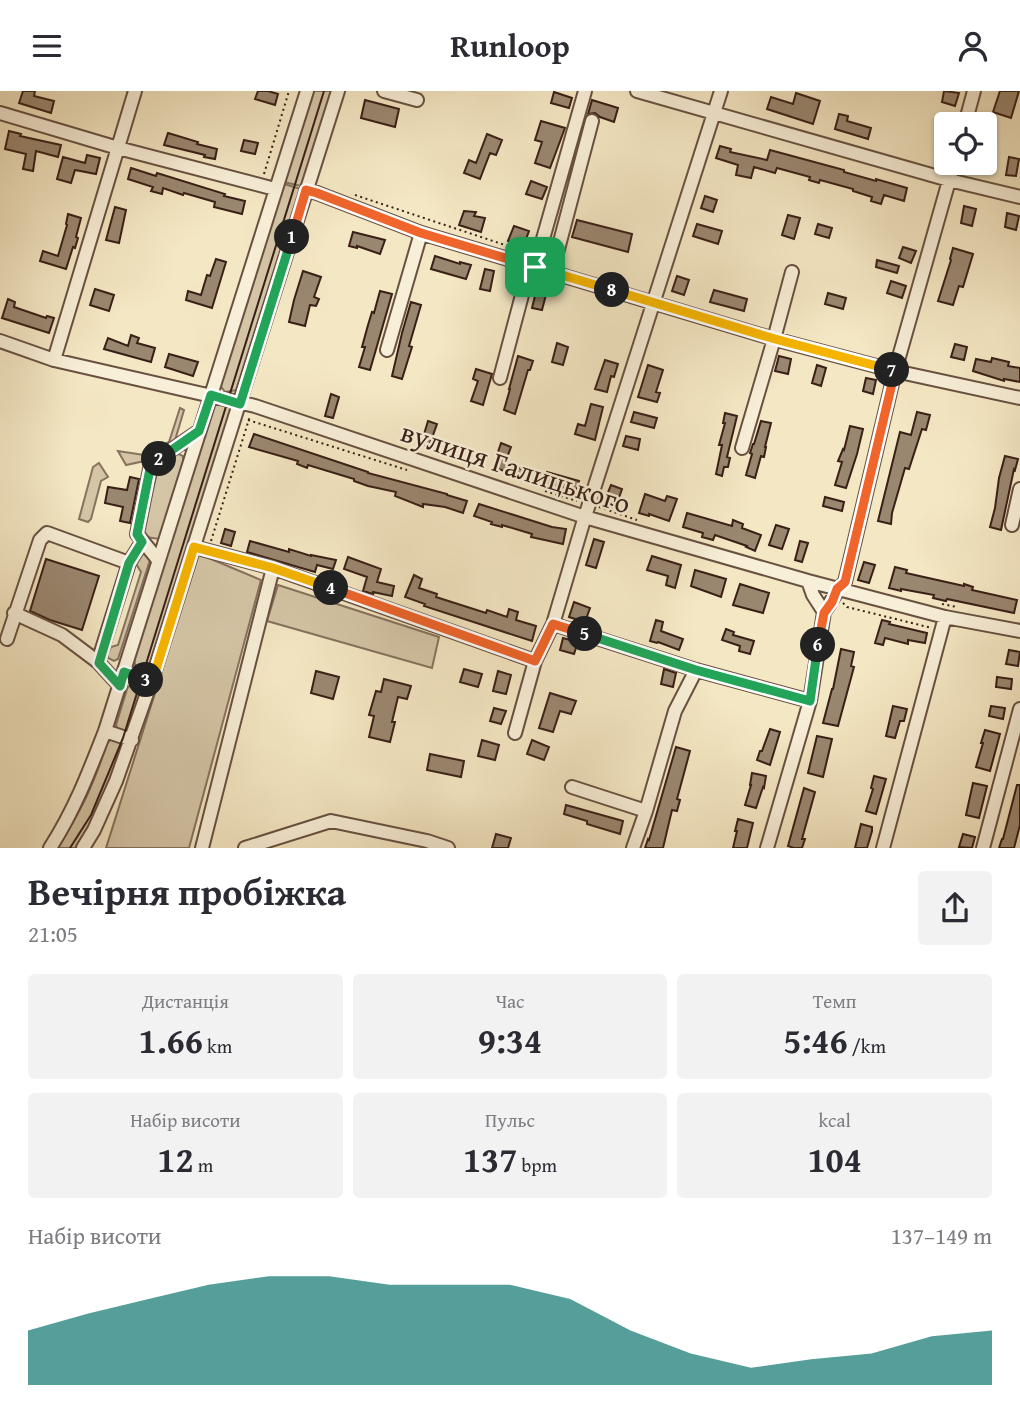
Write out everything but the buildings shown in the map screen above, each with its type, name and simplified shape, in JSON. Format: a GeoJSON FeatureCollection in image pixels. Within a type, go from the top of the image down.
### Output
{"type":"FeatureCollection","features":[{"type":"Feature","properties":{"kind":"street"},"geometry":{"type":"LineString","coordinates":[[54,360],[135,91]]}},
{"type":"Feature","properties":{"kind":"street"},"geometry":{"type":"LineString","coordinates":[[50,848],[67,822],[84,786],[105,731],[307,91]]}},
{"type":"Feature","properties":{"kind":"street"},"geometry":{"type":"LineString","coordinates":[[86,847],[116,781],[152,682],[338,91]]}},
{"type":"Feature","properties":{"kind":"street"},"geometry":{"type":"LineString","coordinates":[[384,91],[417,100]]}},
{"type":"Feature","properties":{"kind":"street"},"geometry":{"type":"LineString","coordinates":[[500,377],[585,91]]}},
{"type":"Feature","properties":{"kind":"street"},"geometry":{"type":"LineString","coordinates":[[637,91],[949,180],[1020,197]]}},
{"type":"Feature","properties":{"kind":"street"},"geometry":{"type":"LineString","coordinates":[[515,733],[535,661],[553,624],[721,91]]}},
{"type":"Feature","properties":{"kind":"street"},"geometry":{"type":"LineString","coordinates":[[968,112],[974,91]]}},
{"type":"Feature","properties":{"kind":"street"},"geometry":{"type":"LineString","coordinates":[[0,113],[118,149],[275,189]]}},
{"type":"Feature","properties":{"kind":"street"},"geometry":{"type":"LineString","coordinates":[[552,272],[592,121]]}},
{"type":"Feature","properties":{"kind":"street"},"geometry":{"type":"LineString","coordinates":[[767,848],[810,701],[824,613],[845,582],[895,371],[950,175]]}},
{"type":"Feature","properties":{"kind":"street"},"geometry":{"type":"LineString","coordinates":[[306,190],[421,233],[535,263],[552,272],[775,339],[895,371],[1020,398]]}},
{"type":"Feature","properties":{"kind":"street"},"geometry":{"type":"LineString","coordinates":[[387,350],[421,233]]}},
{"type":"Feature","properties":{"kind":"street"},"geometry":{"type":"LineString","coordinates":[[742,448],[792,272]]}},
{"type":"Feature","properties":{"kind":"street","name":"вулиця Галицького"},"geometry":{"type":"LineString","coordinates":[[0,341],[54,360],[255,406],[585,517],[808,580],[836,592],[1020,631]]}},
{"type":"Feature","properties":{"kind":"street"},"geometry":{"type":"LineString","coordinates":[[158,560],[137,534],[151,464],[199,431]]}},
{"type":"Feature","properties":{"kind":"street"},"geometry":{"type":"LineString","coordinates":[[1012,525],[1020,489]]}},
{"type":"Feature","properties":{"kind":"street"},"geometry":{"type":"LineString","coordinates":[[7,639],[40,540],[47,533],[129,563]]}},
{"type":"Feature","properties":{"kind":"street"},"geometry":{"type":"LineString","coordinates":[[99,663],[129,563],[142,542]]}},
{"type":"Feature","properties":{"kind":"street"},"geometry":{"type":"LineString","coordinates":[[194,547],[273,568],[535,661]]}},
{"type":"Feature","properties":{"kind":"street"},"geometry":{"type":"LineString","coordinates":[[202,848],[273,568]]}},
{"type":"Feature","properties":{"kind":"street"},"geometry":{"type":"LineString","coordinates":[[808,580],[824,613]]}},
{"type":"Feature","properties":{"kind":"street"},"geometry":{"type":"LineString","coordinates":[[14,613],[62,635],[99,663],[120,686]]}},
{"type":"Feature","properties":{"kind":"street"},"geometry":{"type":"LineString","coordinates":[[883,848],[946,617]]}},
{"type":"Feature","properties":{"kind":"street"},"geometry":{"type":"LineString","coordinates":[[553,624],[696,670],[810,701]]}},
{"type":"Feature","properties":{"kind":"street"},"geometry":{"type":"LineString","coordinates":[[633,848],[674,711],[696,670]]}},
{"type":"Feature","properties":{"kind":"street"},"geometry":{"type":"LineString","coordinates":[[124,672],[152,682]]}},
{"type":"Feature","properties":{"kind":"street"},"geometry":{"type":"LineString","coordinates":[[983,848],[1020,709]]}},
{"type":"Feature","properties":{"kind":"street"},"geometry":{"type":"LineString","coordinates":[[105,731],[132,740]]}},
{"type":"Feature","properties":{"kind":"street"},"geometry":{"type":"LineString","coordinates":[[572,787],[646,811]]}},
{"type":"Feature","properties":{"kind":"street"},"geometry":{"type":"LineString","coordinates":[[245,848],[331,821],[448,848]]}},
{"type":"Feature","properties":{"kind":"path"},"geometry":{"type":"LineString","coordinates":[[261,186],[289,91]]}},
{"type":"Feature","properties":{"kind":"path"},"geometry":{"type":"LineString","coordinates":[[346,192],[535,263]]}},
{"type":"Feature","properties":{"kind":"path"},"geometry":{"type":"LineString","coordinates":[[210,545],[248,420],[255,406]]}},
{"type":"Feature","properties":{"kind":"path"},"geometry":{"type":"LineString","coordinates":[[836,592],[847,607],[942,631]]}},
{"type":"Feature","properties":{"kind":"shaded area"},"geometry":{"type":"Polygon","coordinates":[[[313,91],[332,91],[301,186],[284,182],[313,91]]]}},
{"type":"Feature","properties":{"kind":"shaded area"},"geometry":{"type":"Polygon","coordinates":[[[284,184],[301,189],[237,390],[225,392],[220,385],[284,184]]]}},
{"type":"Feature","properties":{"kind":"shaded area"},"geometry":{"type":"Polygon","coordinates":[[[215,402],[231,408],[151,665],[141,670],[135,665],[134,658],[215,402]]]}},
{"type":"Feature","properties":{"kind":"shaded area"},"geometry":{"type":"Polygon","coordinates":[[[180,408],[184,410],[173,447],[149,460],[126,465],[118,451],[144,455],[169,442],[180,408]]]}},
{"type":"Feature","properties":{"kind":"shaded area"},"geometry":{"type":"Polygon","coordinates":[[[179,454],[183,456],[183,463],[160,537],[146,537],[143,530],[158,469],[166,459],[179,454]]]}},
{"type":"Feature","properties":{"kind":"shaded area"},"geometry":{"type":"Polygon","coordinates":[[[99,463],[108,477],[101,481],[88,522],[79,519],[93,467],[99,463]]]}},
{"type":"Feature","properties":{"kind":"shaded area"},"geometry":{"type":"Polygon","coordinates":[[[142,551],[149,554],[150,560],[118,659],[114,661],[108,658],[108,653],[111,647],[118,645],[141,572],[135,562],[142,551]]]}},
{"type":"Feature","properties":{"kind":"shaded area"},"geometry":{"type":"Polygon","coordinates":[[[199,554],[261,580],[189,848],[106,848],[199,554]]]}},
{"type":"Feature","properties":{"kind":"shaded area"},"geometry":{"type":"Polygon","coordinates":[[[278,585],[439,637],[432,668],[267,621],[278,585]]]}},
{"type":"Feature","properties":{"kind":"shaded area"},"geometry":{"type":"Polygon","coordinates":[[[133,683],[141,687],[141,693],[129,730],[125,732],[118,730],[116,725],[127,689],[133,683]]]}},
{"type":"Feature","properties":{"kind":"shaded area"},"geometry":{"type":"Polygon","coordinates":[[[114,739],[120,741],[124,748],[95,816],[75,848],[56,848],[86,798],[107,744],[114,739]]]}},
{"type":"Feature","properties":{"kind":"tram line"},"geometry":{"type":"LineString","coordinates":[[70,848],[91,815],[123,738],[324,91]]}},
{"type":"Feature","properties":{"kind":"route"},"geometry":{"type":"LineString","coordinates":[[306,190],[421,233],[535,267],[775,339],[895,371],[845,582],[837,589],[824,613],[810,701],[696,670],[553,624],[535,661],[273,568],[194,547],[152,682],[124,672],[120,686],[99,663],[129,563],[142,542],[137,534],[151,464],[199,431],[211,395],[240,404],[306,190]]}}]}
